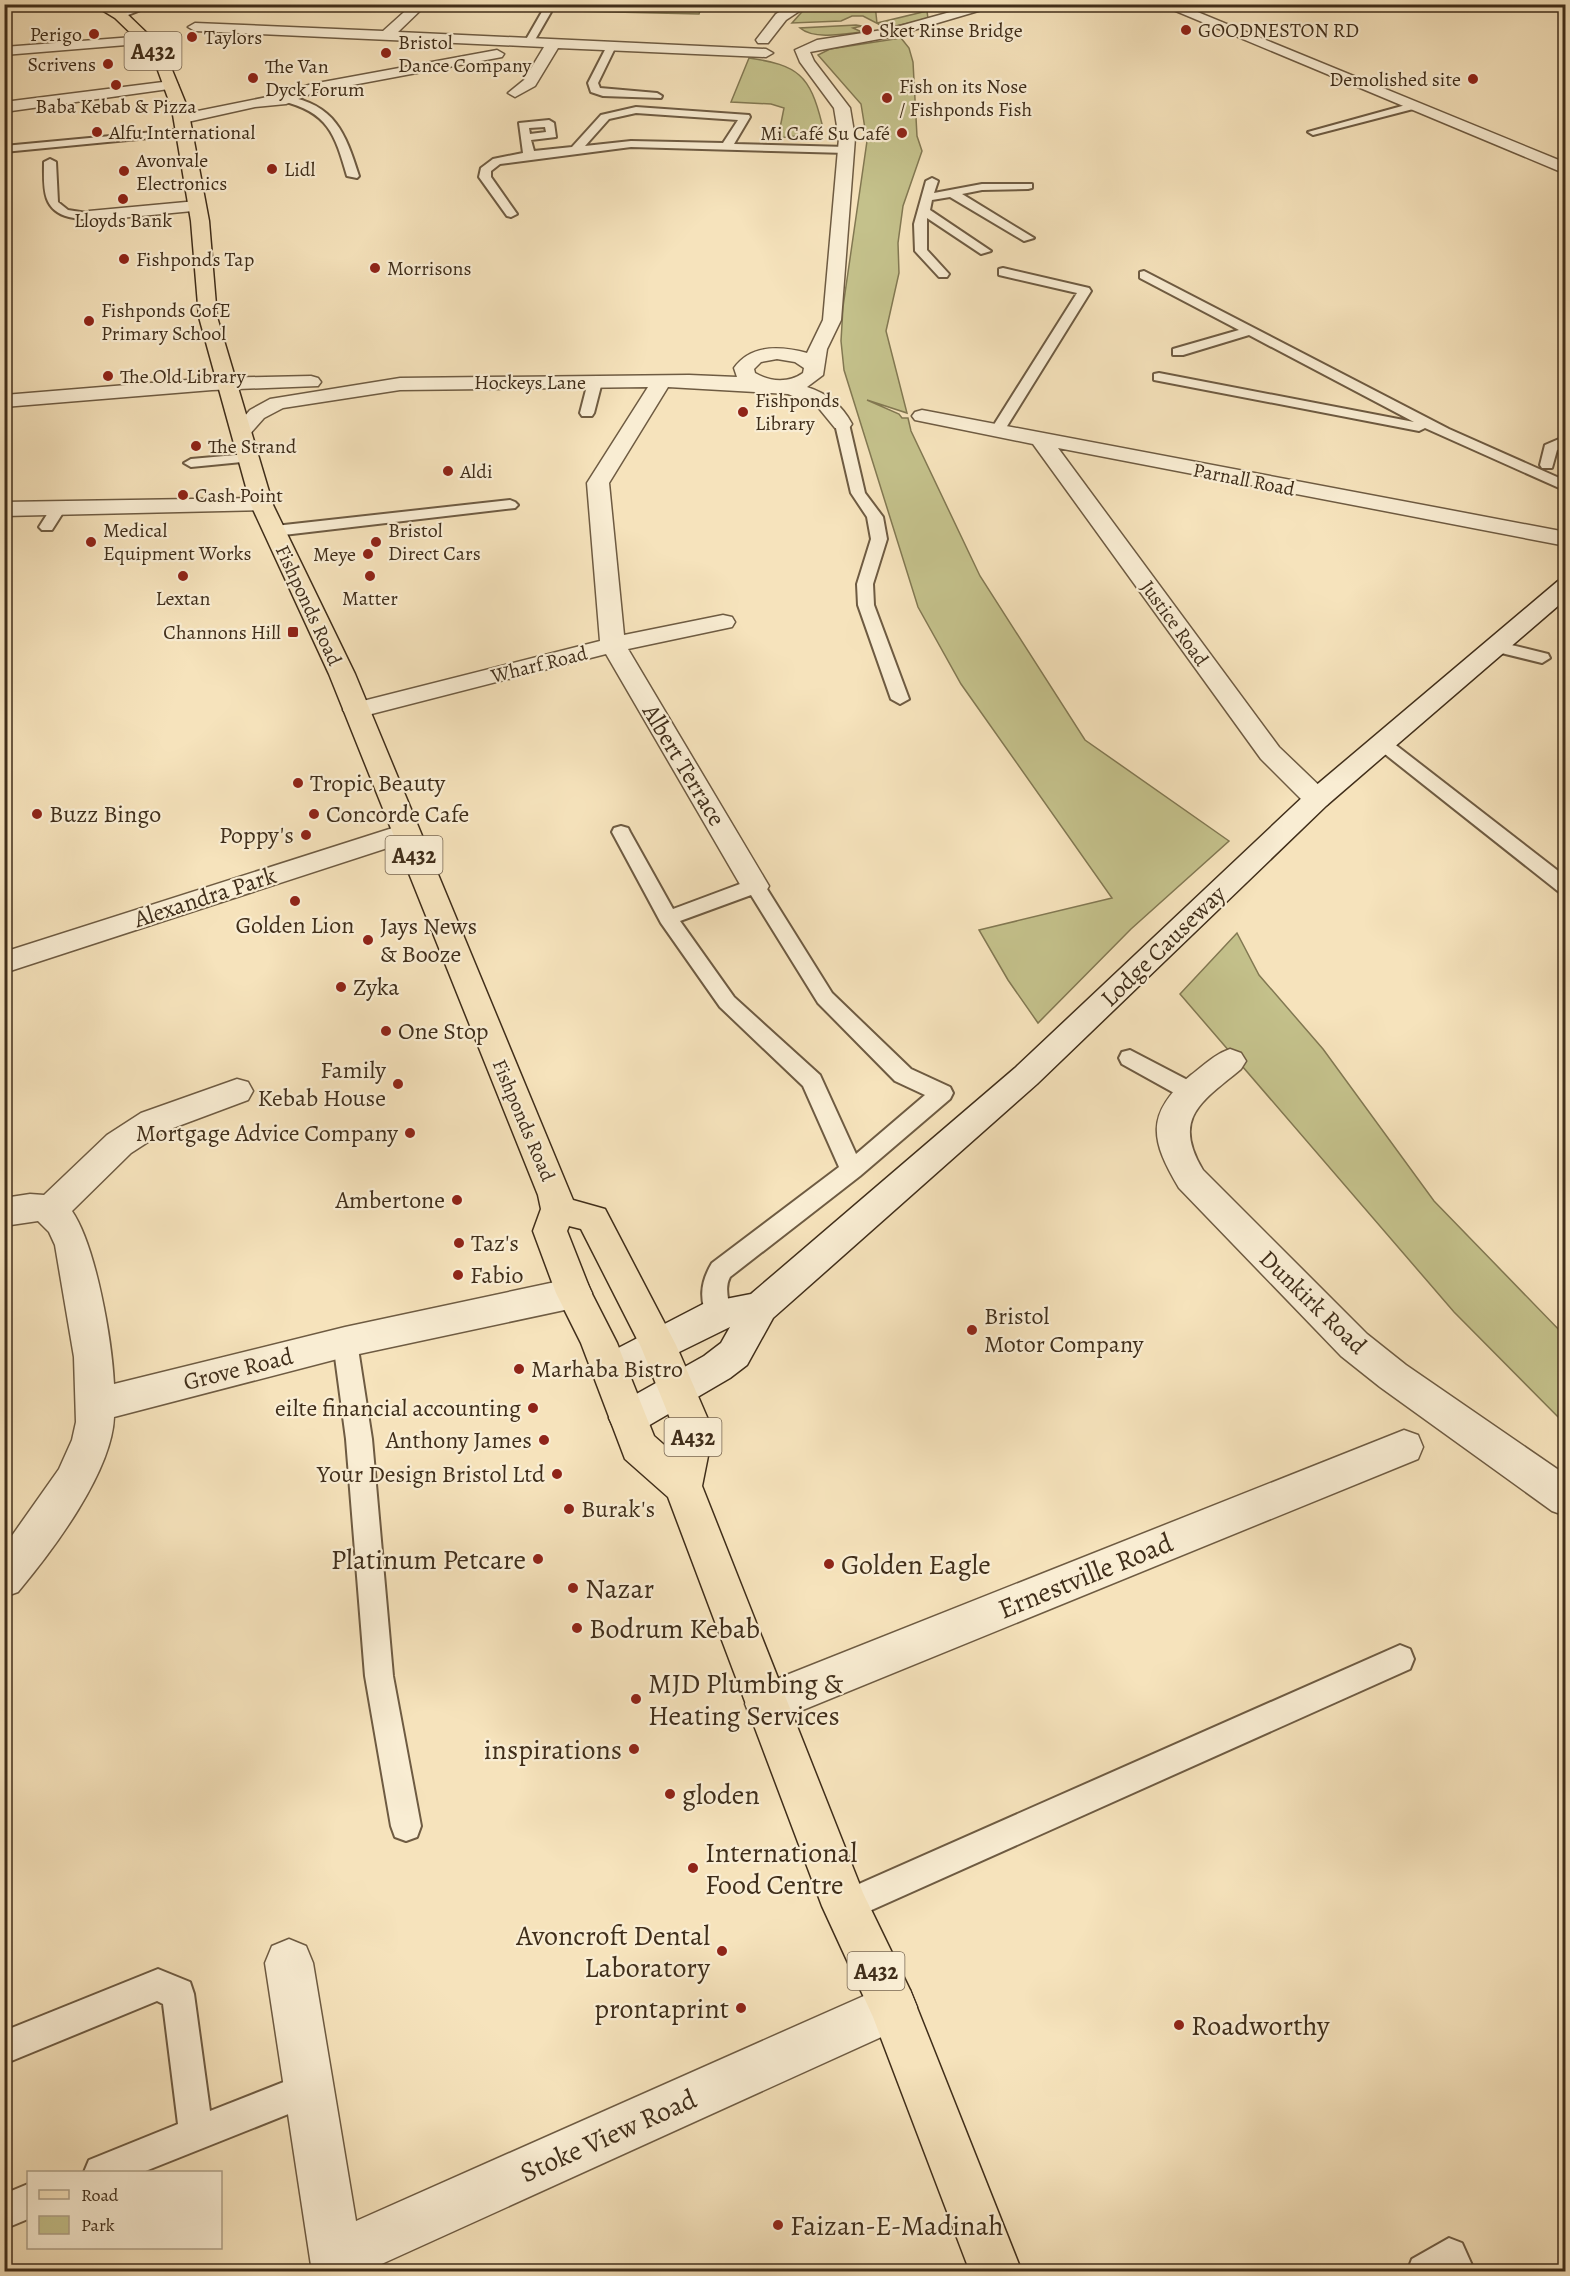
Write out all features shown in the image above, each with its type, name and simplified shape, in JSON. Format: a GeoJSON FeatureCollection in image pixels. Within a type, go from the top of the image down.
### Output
{"type":"FeatureCollection","features":[{"type":"Feature","properties":{"kind":"main road","name":"Fishponds Road"},"geometry":{"type":"LineString","coordinates":[[99,4],[120,15],[146,40],[163,65],[171,85],[184,125],[197,206],[208,317],[262,505],[356,710],[558,1209],[550,1231],[574,1293],[610,1370],[639,1447],[683,1486],[845,1906],[893,2007],[996,2271]]}},
{"type":"Feature","properties":{"kind":"main road","name":"Fishponds Road"},"geometry":{"type":"LineString","coordinates":[[558,1209],[593,1220],[658,1345],[694,1431],[683,1486]]}},
{"type":"Feature","properties":{"kind":"street"},"geometry":{"type":"LineString","coordinates":[[360,50],[421,4]]}},
{"type":"Feature","properties":{"kind":"street"},"geometry":{"type":"LineString","coordinates":[[195,27],[684,49],[784,46],[855,39],[890,33],[996,4]]}},
{"type":"Feature","properties":{"kind":"street"},"geometry":{"type":"LineString","coordinates":[[1165,4],[1566,169]]}},
{"type":"Feature","properties":{"kind":"street"},"geometry":{"type":"LineString","coordinates":[[784,46],[785,19],[801,5]]}},
{"type":"Feature","properties":{"kind":"street"},"geometry":{"type":"LineString","coordinates":[[784,46],[781,17],[801,5]]}},
{"type":"Feature","properties":{"kind":"street"},"geometry":{"type":"LineString","coordinates":[[249,29],[262,13]]}},
{"type":"Feature","properties":{"kind":"street"},"geometry":{"type":"LineString","coordinates":[[4,51],[146,40]]}},
{"type":"Feature","properties":{"kind":"street"},"geometry":{"type":"LineString","coordinates":[[184,125],[281,99],[312,88],[493,55],[510,50],[522,42]]}},
{"type":"Feature","properties":{"kind":"street"},"geometry":{"type":"LineString","coordinates":[[515,93],[530,83],[553,44]]}},
{"type":"Feature","properties":{"kind":"street","name":"Hockeys Lane"},"geometry":{"type":"LineString","coordinates":[[784,46],[817,74],[842,108],[847,132],[832,320],[817,350],[814,371],[802,382],[773,386],[746,376],[744,368],[755,358],[777,353],[795,355],[809,361],[814,371]]}},
{"type":"Feature","properties":{"kind":"street"},"geometry":{"type":"LineString","coordinates":[[312,88],[344,64]]}},
{"type":"Feature","properties":{"kind":"street"},"geometry":{"type":"LineString","coordinates":[[4,106],[171,85]]}},
{"type":"Feature","properties":{"kind":"street"},"geometry":{"type":"LineString","coordinates":[[89,216],[197,206]]}},
{"type":"Feature","properties":{"kind":"street","name":"Hockeys Lane"},"geometry":{"type":"LineString","coordinates":[[661,382],[711,374],[755,358],[801,335],[817,320],[835,286]]}},
{"type":"Feature","properties":{"kind":"street"},"geometry":{"type":"LineString","coordinates":[[814,371],[836,397],[842,424]]}},
{"type":"Feature","properties":{"kind":"street","name":"Hockeys Lane"},"geometry":{"type":"LineString","coordinates":[[4,401],[227,383],[725,381],[802,391],[819,399],[835,413],[842,424]]}},
{"type":"Feature","properties":{"kind":"street"},"geometry":{"type":"LineString","coordinates":[[613,645],[598,483],[661,382]]}},
{"type":"Feature","properties":{"kind":"street","name":"Hockeys Lane"},"geometry":{"type":"LineString","coordinates":[[242,432],[257,414],[277,403],[400,384]]}},
{"type":"Feature","properties":{"kind":"street","name":"Parnall Road"},"geometry":{"type":"LineString","coordinates":[[922,417],[1566,539]]}},
{"type":"Feature","properties":{"kind":"street","name":"Justice Road"},"geometry":{"type":"LineString","coordinates":[[1042,441],[1270,753],[1317,799]]}},
{"type":"Feature","properties":{"kind":"street"},"geometry":{"type":"LineString","coordinates":[[4,508],[53,517],[262,505]]}},
{"type":"Feature","properties":{"kind":"street","name":"Lodge Causeway"},"geometry":{"type":"LineString","coordinates":[[628,1418],[734,1354],[760,1306],[1026,1076],[1317,799],[1566,586]]}},
{"type":"Feature","properties":{"kind":"street","name":"Wharf Road"},"geometry":{"type":"LineString","coordinates":[[356,710],[613,645],[723,622]]}},
{"type":"Feature","properties":{"kind":"street","name":"Albert Terrace"},"geometry":{"type":"LineString","coordinates":[[613,645],[754,886]]}},
{"type":"Feature","properties":{"kind":"street","name":"Alexandra Park"},"geometry":{"type":"LineString","coordinates":[[4,963],[405,833]]}},
{"type":"Feature","properties":{"kind":"street","name":"Dunkirk Road"},"geometry":{"type":"LineString","coordinates":[[1230,1061],[1193,1093],[1173,1119],[1170,1135],[1173,1150],[1181,1165],[1204,1194],[1367,1356],[1566,1498]]}},
{"type":"Feature","properties":{"kind":"street"},"geometry":{"type":"LineString","coordinates":[[51,1210],[118,1144],[153,1122],[237,1090]]}},
{"type":"Feature","properties":{"kind":"street"},"geometry":{"type":"LineString","coordinates":[[4,1212],[23,1207],[51,1210],[60,1217],[65,1227],[72,1245],[94,1375],[96,1405],[95,1424],[86,1457],[29,1547],[4,1578]]}},
{"type":"Feature","properties":{"kind":"street","name":"Grove Road"},"geometry":{"type":"LineString","coordinates":[[96,1405],[345,1342],[574,1293]]}},
{"type":"Feature","properties":{"kind":"street"},"geometry":{"type":"LineString","coordinates":[[610,1370],[718,1314],[760,1306]]}},
{"type":"Feature","properties":{"kind":"street","name":"Ernestville Road"},"geometry":{"type":"LineString","coordinates":[[766,1704],[1404,1447]]}},
{"type":"Feature","properties":{"kind":"street"},"geometry":{"type":"LineString","coordinates":[[289,1963],[337,2264]]}},
{"type":"Feature","properties":{"kind":"street","name":"Stoke View Road"},"geometry":{"type":"LineString","coordinates":[[337,2264],[893,2007]]}},
{"type":"Feature","properties":{"kind":"lane"},"geometry":{"type":"LineString","coordinates":[[120,15],[152,4]]}},
{"type":"Feature","properties":{"kind":"lane"},"geometry":{"type":"LineString","coordinates":[[522,42],[546,12]]}},
{"type":"Feature","properties":{"kind":"lane"},"geometry":{"type":"LineString","coordinates":[[611,46],[593,83],[595,90],[603,93],[657,96]]}},
{"type":"Feature","properties":{"kind":"lane"},"geometry":{"type":"LineString","coordinates":[[281,99],[310,104],[329,118],[344,146],[353,176]]}},
{"type":"Feature","properties":{"kind":"lane"},"geometry":{"type":"LineString","coordinates":[[574,151],[602,121],[657,106],[693,107]]}},
{"type":"Feature","properties":{"kind":"lane"},"geometry":{"type":"LineString","coordinates":[[1313,132],[1413,106]]}},
{"type":"Feature","properties":{"kind":"lane"},"geometry":{"type":"LineString","coordinates":[[726,147],[735,128],[750,110],[727,108]]}},
{"type":"Feature","properties":{"kind":"lane"},"geometry":{"type":"LineString","coordinates":[[636,110],[735,128]]}},
{"type":"Feature","properties":{"kind":"lane"},"geometry":{"type":"LineString","coordinates":[[602,121],[735,128]]}},
{"type":"Feature","properties":{"kind":"lane"},"geometry":{"type":"LineString","coordinates":[[602,121],[621,127]]}},
{"type":"Feature","properties":{"kind":"lane"},"geometry":{"type":"LineString","coordinates":[[4,149],[184,125]]}},
{"type":"Feature","properties":{"kind":"lane"},"geometry":{"type":"LineString","coordinates":[[527,137],[530,155]]}},
{"type":"Feature","properties":{"kind":"lane"},"geometry":{"type":"LineString","coordinates":[[511,214],[485,177],[486,170],[497,161],[530,155],[650,143],[846,150]]}},
{"type":"Feature","properties":{"kind":"lane"},"geometry":{"type":"LineString","coordinates":[[50,162],[49,196],[55,206],[63,213],[89,216]]}},
{"type":"Feature","properties":{"kind":"lane"},"geometry":{"type":"LineString","coordinates":[[932,181],[920,224],[921,250],[943,274]]}},
{"type":"Feature","properties":{"kind":"lane"},"geometry":{"type":"LineString","coordinates":[[927,198],[992,186],[1028,186]]}},
{"type":"Feature","properties":{"kind":"lane"},"geometry":{"type":"LineString","coordinates":[[952,193],[1028,238]]}},
{"type":"Feature","properties":{"kind":"lane"},"geometry":{"type":"LineString","coordinates":[[924,211],[985,251]]}},
{"type":"Feature","properties":{"kind":"lane"},"geometry":{"type":"LineString","coordinates":[[997,431],[1085,291],[1004,272]]}},
{"type":"Feature","properties":{"kind":"lane"},"geometry":{"type":"LineString","coordinates":[[1144,275],[1444,432]]}},
{"type":"Feature","properties":{"kind":"lane"},"geometry":{"type":"LineString","coordinates":[[1178,352],[1252,330]]}},
{"type":"Feature","properties":{"kind":"lane"},"geometry":{"type":"LineString","coordinates":[[1159,377],[1444,432],[1548,468],[1566,487]]}},
{"type":"Feature","properties":{"kind":"lane"},"geometry":{"type":"LineString","coordinates":[[587,413],[595,382]]}},
{"type":"Feature","properties":{"kind":"lane","name":"Hockeys Lane"},"geometry":{"type":"LineString","coordinates":[[842,424],[858,492],[875,517],[879,539],[865,584],[866,605],[900,699]]}},
{"type":"Feature","properties":{"kind":"lane"},"geometry":{"type":"LineString","coordinates":[[1548,468],[1550,447],[1566,440]]}},
{"type":"Feature","properties":{"kind":"lane"},"geometry":{"type":"LineString","coordinates":[[191,463],[247,458]]}},
{"type":"Feature","properties":{"kind":"lane"},"geometry":{"type":"LineString","coordinates":[[275,531],[510,505]]}},
{"type":"Feature","properties":{"kind":"lane"},"geometry":{"type":"LineString","coordinates":[[1495,646],[1542,658]]}},
{"type":"Feature","properties":{"kind":"lane"},"geometry":{"type":"LineString","coordinates":[[1382,743],[1566,887]]}},
{"type":"Feature","properties":{"kind":"lane"},"geometry":{"type":"LineString","coordinates":[[621,832],[668,918],[727,1002],[812,1081],[852,1170]]}},
{"type":"Feature","properties":{"kind":"lane"},"geometry":{"type":"LineString","coordinates":[[668,918],[754,886],[825,998],[903,1075],[942,1093],[852,1170],[721,1270],[714,1280],[712,1293],[718,1314]]}},
{"type":"Feature","properties":{"kind":"lane"},"geometry":{"type":"LineString","coordinates":[[1130,1058],[1193,1093]]}},
{"type":"Feature","properties":{"kind":"lane"},"geometry":{"type":"LineString","coordinates":[[345,1342],[359,1438],[379,1676],[406,1826]]}},
{"type":"Feature","properties":{"kind":"lane"},"geometry":{"type":"LineString","coordinates":[[845,1906],[1400,1659]]}},
{"type":"Feature","properties":{"kind":"lane"},"geometry":{"type":"LineString","coordinates":[[4,2048],[158,1985],[178,1994],[196,2134]]}},
{"type":"Feature","properties":{"kind":"lane"},"geometry":{"type":"LineString","coordinates":[[104,2171],[309,2089]]}},
{"type":"Feature","properties":{"kind":"lane"},"geometry":{"type":"LineString","coordinates":[[4,2212],[27,2202]]}},
{"type":"Feature","properties":{"kind":"lane"},"geometry":{"type":"LineString","coordinates":[[1425,2271],[1449,2256],[1457,2271]]}},
{"type":"Feature","properties":{"kind":"green space"},"geometry":{"type":"Polygon","coordinates":[[[575,4],[702,5],[699,14],[572,11],[575,4]]]}},
{"type":"Feature","properties":{"kind":"green space"},"geometry":{"type":"Polygon","coordinates":[[[809,4],[875,5],[877,23],[927,11],[928,19],[886,28],[863,16],[852,16],[841,21],[792,23],[809,4]]]}},
{"type":"Feature","properties":{"kind":"green space"},"geometry":{"type":"Polygon","coordinates":[[[862,26],[853,28],[862,32],[821,35],[806,32],[800,28],[862,26]]]}},
{"type":"Feature","properties":{"kind":"green space"},"geometry":{"type":"Polygon","coordinates":[[[901,38],[909,48],[913,62],[917,136],[922,151],[903,206],[898,243],[899,273],[886,331],[907,413],[867,400],[899,414],[902,418],[908,418],[911,431],[980,576],[1085,740],[1229,841],[1131,929],[1038,1023],[1008,980],[979,930],[1112,898],[961,684],[918,607],[844,370],[841,341],[843,307],[867,141],[861,104],[818,55],[830,49],[901,38]]]}},
{"type":"Feature","properties":{"kind":"green space"},"geometry":{"type":"Polygon","coordinates":[[[749,58],[779,64],[799,75],[807,83],[822,124],[807,135],[778,138],[784,108],[771,104],[731,102],[749,58]]]}},
{"type":"Feature","properties":{"kind":"green space"},"geometry":{"type":"Polygon","coordinates":[[[1237,933],[1259,975],[1323,1049],[1434,1201],[1565,1336],[1565,1424],[1454,1312],[1180,994],[1237,933]]]}},
{"type":"Feature","properties":{"kind":"place","name":"Sket Rinse Bridge"},"geometry":{"type":"Point","coordinates":[867,30]}},
{"type":"Feature","properties":{"kind":"place","name":"GOODNESTON RD"},"geometry":{"type":"Point","coordinates":[1186,30]}},
{"type":"Feature","properties":{"kind":"place","name":"Perigo"},"geometry":{"type":"Point","coordinates":[94,34]}},
{"type":"Feature","properties":{"kind":"place","name":"Taylors"},"geometry":{"type":"Point","coordinates":[192,37]}},
{"type":"Feature","properties":{"kind":"place","name":"Bristol Dance Company"},"geometry":{"type":"Point","coordinates":[386,53]}},
{"type":"Feature","properties":{"kind":"place","name":"Scrivens"},"geometry":{"type":"Point","coordinates":[108,64]}},
{"type":"Feature","properties":{"kind":"place","name":"The Van Dyck Forum"},"geometry":{"type":"Point","coordinates":[253,78]}},
{"type":"Feature","properties":{"kind":"place","name":"Demolished site"},"geometry":{"type":"Point","coordinates":[1473,79]}},
{"type":"Feature","properties":{"kind":"place","name":"Baba Kebab & Pizza"},"geometry":{"type":"Point","coordinates":[116,85]}},
{"type":"Feature","properties":{"kind":"place","name":"Fish on its Nose / Fishponds Fish"},"geometry":{"type":"Point","coordinates":[887,98]}},
{"type":"Feature","properties":{"kind":"place","name":"Alfu International"},"geometry":{"type":"Point","coordinates":[97,132]}},
{"type":"Feature","properties":{"kind":"place","name":"Mi Café Su Café"},"geometry":{"type":"Point","coordinates":[902,133]}},
{"type":"Feature","properties":{"kind":"place","name":"Lidl"},"geometry":{"type":"Point","coordinates":[272,169]}},
{"type":"Feature","properties":{"kind":"place","name":"Avonvale Electronics"},"geometry":{"type":"Point","coordinates":[124,171]}},
{"type":"Feature","properties":{"kind":"place","name":"Lloyds Bank"},"geometry":{"type":"Point","coordinates":[123,199]}},
{"type":"Feature","properties":{"kind":"place","name":"Fishponds Tap"},"geometry":{"type":"Point","coordinates":[124,259]}},
{"type":"Feature","properties":{"kind":"place","name":"Morrisons"},"geometry":{"type":"Point","coordinates":[375,268]}},
{"type":"Feature","properties":{"kind":"place","name":"Fishponds CofE Primary School"},"geometry":{"type":"Point","coordinates":[89,321]}},
{"type":"Feature","properties":{"kind":"place","name":"The Old Library"},"geometry":{"type":"Point","coordinates":[108,376]}},
{"type":"Feature","properties":{"kind":"place","name":"Fishponds Library"},"geometry":{"type":"Point","coordinates":[743,412]}},
{"type":"Feature","properties":{"kind":"place","name":"The Strand"},"geometry":{"type":"Point","coordinates":[196,446]}},
{"type":"Feature","properties":{"kind":"place","name":"Aldi"},"geometry":{"type":"Point","coordinates":[448,471]}},
{"type":"Feature","properties":{"kind":"place","name":"Cash Point"},"geometry":{"type":"Point","coordinates":[183,495]}},
{"type":"Feature","properties":{"kind":"place","name":"Medical Equipment Works"},"geometry":{"type":"Point","coordinates":[91,542]}},
{"type":"Feature","properties":{"kind":"place","name":"Bristol Direct Cars"},"geometry":{"type":"Point","coordinates":[376,542]}},
{"type":"Feature","properties":{"kind":"place","name":"Meye"},"geometry":{"type":"Point","coordinates":[368,554]}},
{"type":"Feature","properties":{"kind":"place","name":"Lextan"},"geometry":{"type":"Point","coordinates":[183,576]}},
{"type":"Feature","properties":{"kind":"place","name":"Matter"},"geometry":{"type":"Point","coordinates":[370,576]}},
{"type":"Feature","properties":{"kind":"place","name":"Channons Hill"},"geometry":{"type":"Point","coordinates":[293,632]}},
{"type":"Feature","properties":{"kind":"place","name":"Tropic Beauty"},"geometry":{"type":"Point","coordinates":[298,783]}},
{"type":"Feature","properties":{"kind":"place","name":"Buzz Bingo"},"geometry":{"type":"Point","coordinates":[37,814]}},
{"type":"Feature","properties":{"kind":"place","name":"Concorde Cafe"},"geometry":{"type":"Point","coordinates":[314,814]}},
{"type":"Feature","properties":{"kind":"place","name":"Poppy's"},"geometry":{"type":"Point","coordinates":[306,835]}},
{"type":"Feature","properties":{"kind":"place","name":"Golden Lion"},"geometry":{"type":"Point","coordinates":[295,901]}},
{"type":"Feature","properties":{"kind":"place","name":"Jays News & Booze"},"geometry":{"type":"Point","coordinates":[368,940]}},
{"type":"Feature","properties":{"kind":"place","name":"Zyka"},"geometry":{"type":"Point","coordinates":[341,987]}},
{"type":"Feature","properties":{"kind":"place","name":"One Stop"},"geometry":{"type":"Point","coordinates":[386,1031]}},
{"type":"Feature","properties":{"kind":"place","name":"Family Kebab House"},"geometry":{"type":"Point","coordinates":[398,1084]}},
{"type":"Feature","properties":{"kind":"place","name":"Mortgage Advice Company"},"geometry":{"type":"Point","coordinates":[410,1133]}},
{"type":"Feature","properties":{"kind":"place","name":"Ambertone"},"geometry":{"type":"Point","coordinates":[457,1200]}},
{"type":"Feature","properties":{"kind":"place","name":"Taz's"},"geometry":{"type":"Point","coordinates":[459,1243]}},
{"type":"Feature","properties":{"kind":"place","name":"Fabio"},"geometry":{"type":"Point","coordinates":[458,1275]}},
{"type":"Feature","properties":{"kind":"place","name":"Bristol Motor Company"},"geometry":{"type":"Point","coordinates":[972,1330]}},
{"type":"Feature","properties":{"kind":"place","name":"Marhaba Bistro"},"geometry":{"type":"Point","coordinates":[519,1369]}},
{"type":"Feature","properties":{"kind":"place","name":"eilte financial accounting"},"geometry":{"type":"Point","coordinates":[533,1408]}},
{"type":"Feature","properties":{"kind":"place","name":"Anthony James"},"geometry":{"type":"Point","coordinates":[544,1440]}},
{"type":"Feature","properties":{"kind":"place","name":"Your Design Bristol Ltd"},"geometry":{"type":"Point","coordinates":[557,1474]}},
{"type":"Feature","properties":{"kind":"place","name":"Burak's"},"geometry":{"type":"Point","coordinates":[569,1509]}},
{"type":"Feature","properties":{"kind":"place","name":"Platinum Petcare"},"geometry":{"type":"Point","coordinates":[538,1559]}},
{"type":"Feature","properties":{"kind":"place","name":"Golden Eagle"},"geometry":{"type":"Point","coordinates":[829,1564]}},
{"type":"Feature","properties":{"kind":"place","name":"Nazar"},"geometry":{"type":"Point","coordinates":[573,1588]}},
{"type":"Feature","properties":{"kind":"place","name":"Bodrum Kebab"},"geometry":{"type":"Point","coordinates":[577,1628]}},
{"type":"Feature","properties":{"kind":"place","name":"MJD Plumbing & Heating Services"},"geometry":{"type":"Point","coordinates":[636,1699]}},
{"type":"Feature","properties":{"kind":"place","name":"inspirations"},"geometry":{"type":"Point","coordinates":[634,1749]}},
{"type":"Feature","properties":{"kind":"place","name":"gloden"},"geometry":{"type":"Point","coordinates":[670,1794]}},
{"type":"Feature","properties":{"kind":"place","name":"International Food Centre"},"geometry":{"type":"Point","coordinates":[693,1868]}},
{"type":"Feature","properties":{"kind":"place","name":"Avoncroft Dental Laboratory"},"geometry":{"type":"Point","coordinates":[722,1951]}},
{"type":"Feature","properties":{"kind":"place","name":"prontaprint"},"geometry":{"type":"Point","coordinates":[741,2008]}},
{"type":"Feature","properties":{"kind":"place","name":"Roadworthy"},"geometry":{"type":"Point","coordinates":[1179,2025]}},
{"type":"Feature","properties":{"kind":"place","name":"Faizan-E-Madinah"},"geometry":{"type":"Point","coordinates":[778,2225]}}]}
